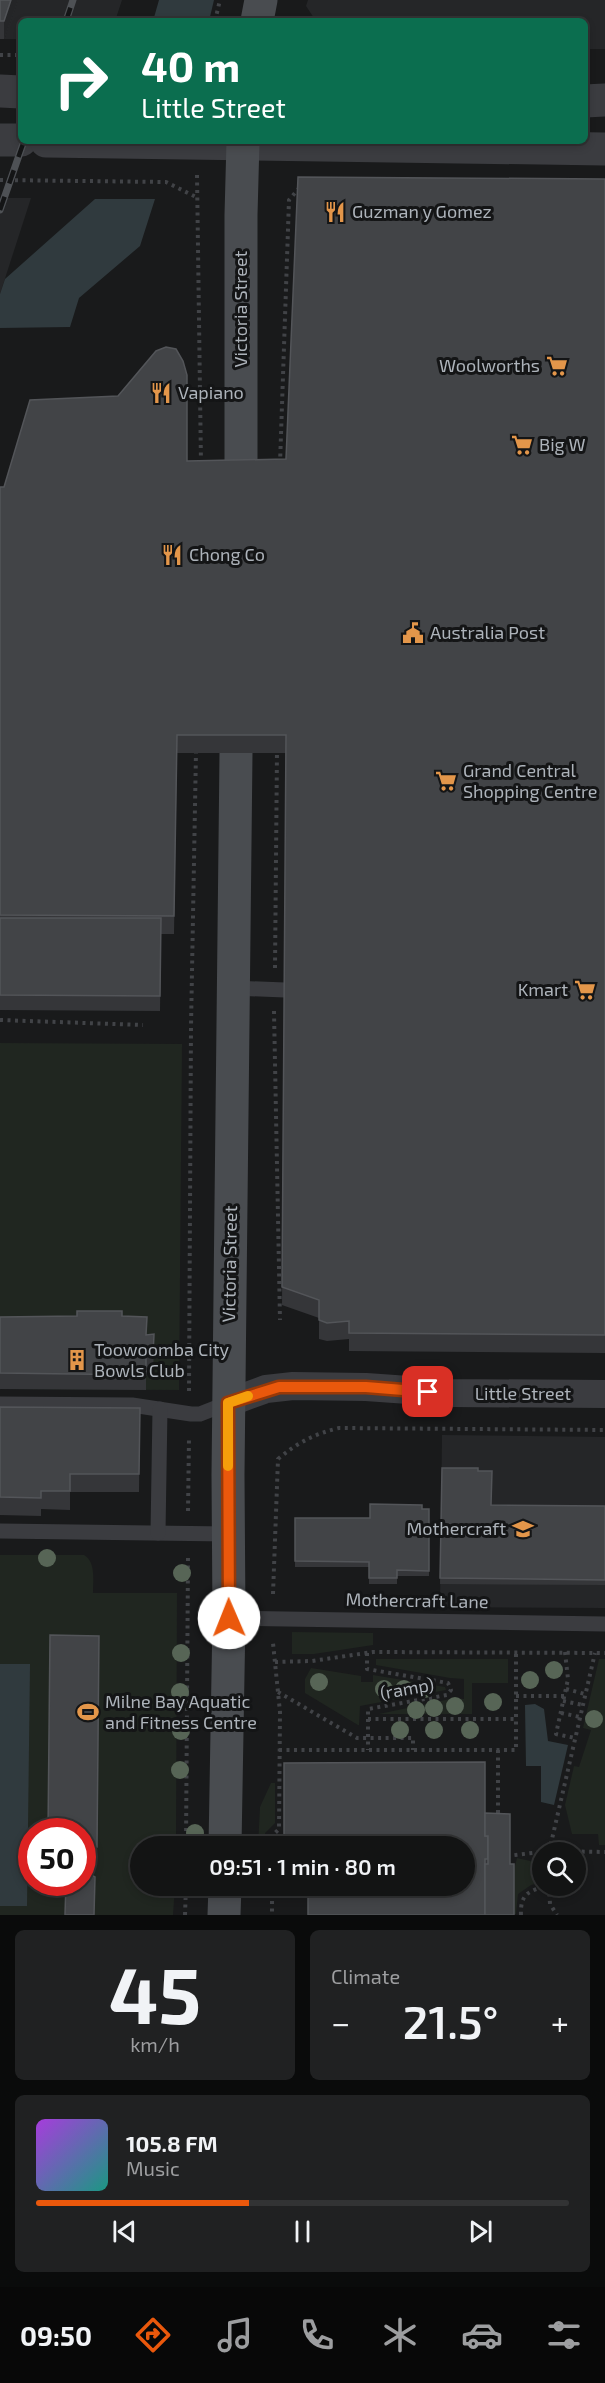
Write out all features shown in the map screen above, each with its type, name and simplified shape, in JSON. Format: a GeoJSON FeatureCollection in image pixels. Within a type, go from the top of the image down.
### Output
{"type":"FeatureCollection","features":[{"type":"Feature","properties":{"kind":"main road"},"geometry":{"type":"LineString","coordinates":[[258,18],[261,0]]}},
{"type":"Feature","properties":{"kind":"main road","name":"Victoria Street"},"geometry":{"type":"LineString","coordinates":[[241,478],[243,144]]}},
{"type":"Feature","properties":{"kind":"main road","name":"Victoria Street"},"geometry":{"type":"LineString","coordinates":[[225,1836],[229,1618],[228,1403],[237,753]]}},
{"type":"Feature","properties":{"kind":"main road"},"geometry":{"type":"LineString","coordinates":[[224,1915],[225,1896]]}},
{"type":"Feature","properties":{"kind":"street"},"geometry":{"type":"LineString","coordinates":[[0,91],[18,92]]}},
{"type":"Feature","properties":{"kind":"street"},"geometry":{"type":"LineString","coordinates":[[588,100],[605,100]]}},
{"type":"Feature","properties":{"kind":"street"},"geometry":{"type":"LineString","coordinates":[[0,140],[18,140]]}},
{"type":"Feature","properties":{"kind":"street"},"geometry":{"type":"LineString","coordinates":[[458,144],[605,149]]}},
{"type":"Feature","properties":{"kind":"street","name":"Little Street"},"geometry":{"type":"LineString","coordinates":[[228,1403],[266,1389],[292,1386],[366,1387],[451,1394],[605,1394]]}},
{"type":"Feature","properties":{"kind":"lane"},"geometry":{"type":"LineString","coordinates":[[233,988],[280,989]]}},
{"type":"Feature","properties":{"kind":"lane"},"geometry":{"type":"LineString","coordinates":[[0,1404],[132,1405],[200,1413],[228,1403]]}},
{"type":"Feature","properties":{"kind":"lane"},"geometry":{"type":"LineString","coordinates":[[158,1533],[160,1409]]}},
{"type":"Feature","properties":{"kind":"lane"},"geometry":{"type":"LineString","coordinates":[[0,1532],[228,1533]]}},
{"type":"Feature","properties":{"kind":"lane","name":"Mothercraft Lane"},"geometry":{"type":"LineString","coordinates":[[229,1618],[605,1624]]}},
{"type":"Feature","properties":{"kind":"path"},"geometry":{"type":"LineString","coordinates":[[216,18],[220,0]]}},
{"type":"Feature","properties":{"kind":"path"},"geometry":{"type":"LineString","coordinates":[[0,55],[18,56]]}},
{"type":"Feature","properties":{"kind":"path"},"geometry":{"type":"LineString","coordinates":[[0,180],[166,182],[196,197],[201,471]]}},
{"type":"Feature","properties":{"kind":"path"},"geometry":{"type":"LineString","coordinates":[[280,467],[289,200],[300,186],[312,186]]}},
{"type":"Feature","properties":{"kind":"path"},"geometry":{"type":"LineString","coordinates":[[191,1027],[196,743]]}},
{"type":"Feature","properties":{"kind":"path"},"geometry":{"type":"LineString","coordinates":[[277,743],[280,1320]]}},
{"type":"Feature","properties":{"kind":"path"},"geometry":{"type":"LineString","coordinates":[[0,1020],[143,1025]]}},
{"type":"Feature","properties":{"kind":"path"},"geometry":{"type":"LineString","coordinates":[[272,1836],[279,1828],[278,1691],[272,1634],[278,1459],[301,1441],[339,1428],[605,1430]]}},
{"type":"Feature","properties":{"kind":"path"},"geometry":{"type":"LineString","coordinates":[[279,1750],[516,1750],[516,1652]]}},
{"type":"Feature","properties":{"kind":"path"},"geometry":{"type":"LineString","coordinates":[[565,1652],[568,1679],[556,1734],[575,1738]]}},
{"type":"Feature","properties":{"kind":"path"},"geometry":{"type":"LineString","coordinates":[[275,1662],[312,1661],[367,1653],[605,1653]]}},
{"type":"Feature","properties":{"kind":"path","name":"(ramp)"},"geometry":{"type":"LineString","coordinates":[[367,1653],[367,1669],[448,1683],[452,1690],[447,1695],[368,1709],[368,1719],[516,1719]]}},
{"type":"Feature","properties":{"kind":"path"},"geometry":{"type":"LineString","coordinates":[[551,1842],[595,1653]]}},
{"type":"Feature","properties":{"kind":"path"},"geometry":{"type":"LineString","coordinates":[[566,1689],[585,1694]]}},
{"type":"Feature","properties":{"kind":"path"},"geometry":{"type":"LineString","coordinates":[[278,1691],[357,1738],[413,1738],[413,1750]]}},
{"type":"Feature","properties":{"kind":"path"},"geometry":{"type":"LineString","coordinates":[[516,1696],[564,1699],[582,1706]]}},
{"type":"Feature","properties":{"kind":"path"},"geometry":{"type":"LineString","coordinates":[[561,1713],[580,1717]]}},
{"type":"Feature","properties":{"kind":"path"},"geometry":{"type":"LineString","coordinates":[[368,1719],[368,1750]]}},
{"type":"Feature","properties":{"kind":"path"},"geometry":{"type":"LineString","coordinates":[[498,1750],[498,1821]]}},
{"type":"Feature","properties":{"kind":"path"},"geometry":{"type":"LineString","coordinates":[[586,1852],[605,1852]]}},
{"type":"Feature","properties":{"kind":"path"},"geometry":{"type":"LineString","coordinates":[[498,1857],[532,1854]]}},
{"type":"Feature","properties":{"kind":"path"},"geometry":{"type":"LineString","coordinates":[[521,1915],[521,1902],[526,1893],[532,1889]]}},
{"type":"Feature","properties":{"kind":"path"},"geometry":{"type":"LineString","coordinates":[[185,1915],[186,1896]]}},
{"type":"Feature","properties":{"kind":"path"},"geometry":{"type":"LineString","coordinates":[[272,1896],[272,1915]]}},
{"type":"Feature","properties":{"kind":"path"},"geometry":{"type":"LineString","coordinates":[[550,1896],[550,1904],[557,1914]]}},
{"type":"Feature","properties":{"kind":"shaded area"},"geometry":{"type":"Polygon","coordinates":[[[18,0],[122,0],[116,18],[18,18],[18,39],[4,39],[18,0]]]}},
{"type":"Feature","properties":{"kind":"shaded area"},"geometry":{"type":"Polygon","coordinates":[[[159,0],[214,0],[210,18],[154,18],[159,0]]]}},
{"type":"Feature","properties":{"kind":"shaded area"},"geometry":{"type":"Polygon","coordinates":[[[308,0],[605,0],[605,49],[588,49],[588,18],[314,18],[306,6],[308,0]]]}},
{"type":"Feature","properties":{"kind":"shaded area"},"geometry":{"type":"Polygon","coordinates":[[[0,198],[31,198],[0,294],[0,198]]]}},
{"type":"Feature","properties":{"kind":"shaded area"},"geometry":{"type":"Polygon","coordinates":[[[95,199],[155,199],[140,246],[79,298],[70,327],[0,328],[0,294],[5,279],[95,199]]]}},
{"type":"Feature","properties":{"kind":"shaded area"},"geometry":{"type":"Polygon","coordinates":[[[0,1043],[182,1044],[179,1390],[0,1389],[0,1043]]]}},
{"type":"Feature","properties":{"kind":"shaded area","name":"Mothercraft"},"geometry":{"type":"Polygon","coordinates":[[[442,1435],[605,1437],[605,1608],[440,1607],[442,1435]]]}},
{"type":"Feature","properties":{"kind":"shaded area","name":"Milne Bay Aquatic and Fitness Centre"},"geometry":{"type":"Polygon","coordinates":[[[0,1555],[84,1555],[92,1567],[93,1593],[177,1593],[176,1836],[130,1836],[130,1896],[174,1896],[173,1915],[0,1915],[0,1555]]]}},
{"type":"Feature","properties":{"kind":"shaded area"},"geometry":{"type":"Polygon","coordinates":[[[292,1632],[373,1633],[373,1645],[314,1654],[292,1654],[292,1632]]]}},
{"type":"Feature","properties":{"kind":"shaded area"},"geometry":{"type":"Polygon","coordinates":[[[376,1659],[508,1659],[508,1683],[472,1683],[472,1714],[379,1714],[455,1698],[464,1699],[464,1679],[376,1665],[376,1659]]]}},
{"type":"Feature","properties":{"kind":"shaded area"},"geometry":{"type":"Polygon","coordinates":[[[599,1659],[605,1659],[605,1845],[599,1845],[598,1834],[572,1834],[565,1805],[574,1766],[579,1767],[591,1730],[583,1728],[599,1659]]]}},
{"type":"Feature","properties":{"kind":"shaded area"},"geometry":{"type":"Polygon","coordinates":[[[0,1664],[30,1664],[28,1818],[18,1818],[18,1896],[27,1896],[27,1906],[0,1906],[0,1664]]]}},
{"type":"Feature","properties":{"kind":"shaded area"},"geometry":{"type":"Polygon","coordinates":[[[311,1668],[361,1676],[361,1682],[373,1682],[373,1675],[445,1687],[446,1690],[360,1706],[358,1725],[305,1693],[305,1679],[311,1668]]]}},
{"type":"Feature","properties":{"kind":"shaded area"},"geometry":{"type":"Polygon","coordinates":[[[535,1704],[544,1709],[548,1741],[568,1745],[554,1805],[541,1802],[541,1766],[526,1766],[525,1705],[535,1704]]]}},
{"type":"Feature","properties":{"kind":"shaded area"},"geometry":{"type":"Polygon","coordinates":[[[271,1783],[275,1783],[275,1823],[265,1833],[265,1836],[259,1836],[260,1807],[271,1783]]]}},
{"type":"Feature","properties":{"kind":"shaded area"},"geometry":{"type":"Polygon","coordinates":[[[517,1858],[532,1861],[532,1885],[518,1894],[516,1914],[514,1914],[514,1870],[517,1858]]]}},
{"type":"Feature","properties":{"kind":"building"},"geometry":{"type":"Polygon","coordinates":[[[0,0],[11,0],[4,21],[0,21],[0,0]]]}},
{"type":"Feature","properties":{"kind":"building","name":"Grand Central Shopping Centre"},"geometry":{"type":"Polygon","coordinates":[[[298,177],[605,179],[605,1335],[349,1333],[349,1321],[327,1323],[319,1320],[319,1300],[282,1287],[286,735],[177,735],[174,916],[0,915],[0,487],[4,487],[30,400],[118,396],[156,351],[166,347],[176,349],[187,375],[187,461],[286,459],[298,177]]]}},
{"type":"Feature","properties":{"kind":"building"},"geometry":{"type":"Polygon","coordinates":[[[0,918],[161,918],[160,996],[0,995],[0,918]]]}},
{"type":"Feature","properties":{"kind":"building","name":"Toowoomba City Bowls Club"},"geometry":{"type":"Polygon","coordinates":[[[77,1311],[122,1311],[122,1316],[147,1317],[146,1335],[154,1334],[153,1356],[146,1356],[146,1375],[0,1373],[0,1317],[77,1316],[77,1311]]]}},
{"type":"Feature","properties":{"kind":"building"},"geometry":{"type":"Polygon","coordinates":[[[0,1407],[140,1408],[139,1474],[70,1474],[70,1491],[41,1491],[41,1498],[0,1497],[0,1407]]]}},
{"type":"Feature","properties":{"kind":"building"},"geometry":{"type":"Polygon","coordinates":[[[442,1468],[478,1468],[478,1471],[492,1471],[491,1505],[605,1506],[605,1580],[440,1578],[442,1468]]]}},
{"type":"Feature","properties":{"kind":"building"},"geometry":{"type":"Polygon","coordinates":[[[370,1504],[422,1505],[422,1509],[429,1509],[429,1571],[397,1570],[397,1578],[369,1578],[369,1562],[295,1561],[295,1518],[370,1518],[370,1504]]]}},
{"type":"Feature","properties":{"kind":"building"},"geometry":{"type":"Polygon","coordinates":[[[50,1635],[99,1636],[97,1847],[96,1818],[48,1818],[50,1635]]]}},
{"type":"Feature","properties":{"kind":"building"},"geometry":{"type":"Polygon","coordinates":[[[485,1762],[485,1836],[488,1836],[488,1859],[485,1859],[485,1915],[308,1915],[308,1896],[475,1896],[475,1836],[284,1836],[284,1763],[485,1762]]]}},
{"type":"Feature","properties":{"kind":"building"},"geometry":{"type":"Polygon","coordinates":[[[485,1813],[510,1814],[510,1864],[514,1864],[514,1915],[485,1915],[485,1864],[488,1864],[488,1836],[485,1836],[485,1813]]]}},
{"type":"Feature","properties":{"kind":"building"},"geometry":{"type":"Polygon","coordinates":[[[66,1896],[94,1896],[94,1915],[65,1915],[66,1896]]]}},
{"type":"Feature","properties":{"kind":"railway"},"geometry":{"type":"LineString","coordinates":[[67,18],[73,0]]}},
{"type":"Feature","properties":{"kind":"railway"},"geometry":{"type":"LineString","coordinates":[[0,210],[23,144]]}},
{"type":"Feature","properties":{"kind":"slow traffic"},"geometry":{"type":"LineString","coordinates":[[228,1466],[228,1403],[248,1396]]}},
{"type":"Feature","properties":{"kind":"place","name":"Guzman y Gomez"},"geometry":{"type":"Point","coordinates":[335,212]}},
{"type":"Feature","properties":{"kind":"place","name":"Woolworths"},"geometry":{"type":"Point","coordinates":[557,366]}},
{"type":"Feature","properties":{"kind":"place","name":"Vapiano"},"geometry":{"type":"Point","coordinates":[161,393]}},
{"type":"Feature","properties":{"kind":"place","name":"Big W"},"geometry":{"type":"Point","coordinates":[522,445]}},
{"type":"Feature","properties":{"kind":"place","name":"Chong Co"},"geometry":{"type":"Point","coordinates":[172,555]}},
{"type":"Feature","properties":{"kind":"place","name":"Australia Post"},"geometry":{"type":"Point","coordinates":[413,633]}},
{"type":"Feature","properties":{"kind":"place","name":"Grand Central Shopping Centre"},"geometry":{"type":"Point","coordinates":[446,781]}},
{"type":"Feature","properties":{"kind":"place","name":"Kmart"},"geometry":{"type":"Point","coordinates":[585,990]}},
{"type":"Feature","properties":{"kind":"place","name":"Toowoomba City Bowls Club"},"geometry":{"type":"Point","coordinates":[77,1360]}},
{"type":"Feature","properties":{"kind":"place","name":"Mothercraft"},"geometry":{"type":"Point","coordinates":[523,1529]}},
{"type":"Feature","properties":{"kind":"place","name":"Milne Bay Aquatic and Fitness Centre"},"geometry":{"type":"Point","coordinates":[88,1712]}},
{"type":"Feature","properties":{"kind":"route"},"geometry":{"type":"LineString","coordinates":[[229,1618],[228,1403],[266,1389],[279,1387],[344,1386],[428,1392]]}}]}
